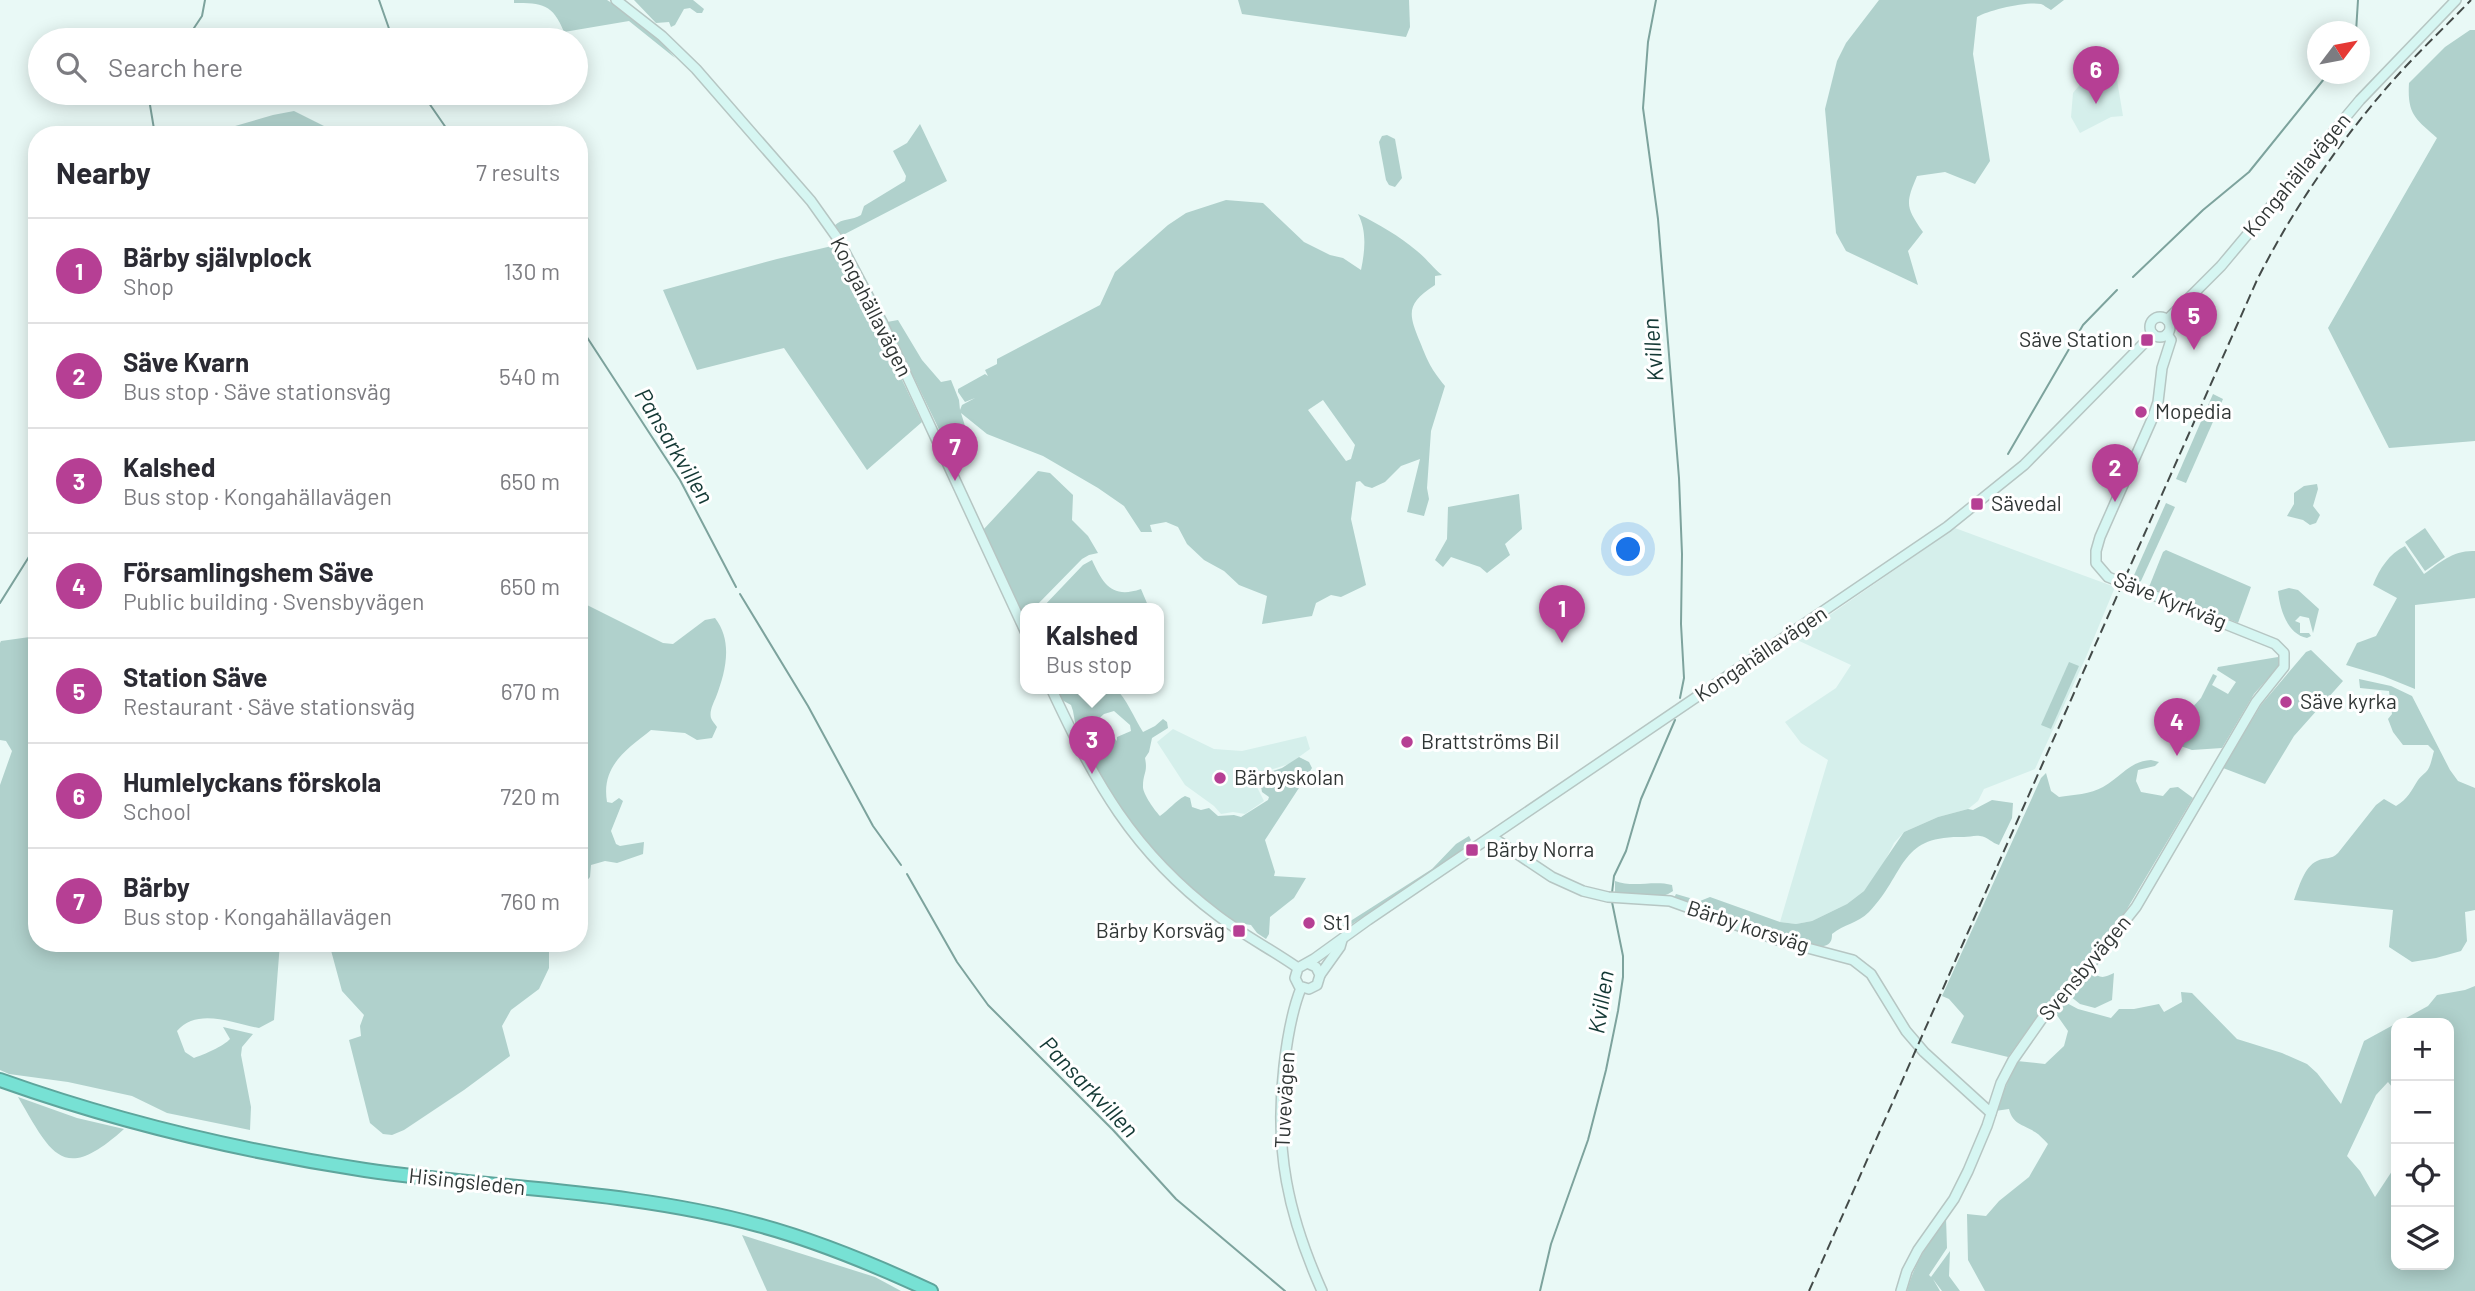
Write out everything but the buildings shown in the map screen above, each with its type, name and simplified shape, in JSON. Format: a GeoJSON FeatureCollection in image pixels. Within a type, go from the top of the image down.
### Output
{"type":"FeatureCollection","features":[{"type":"Feature","properties":{"kind":"highway","name":"Hisingsleden"},"geometry":{"type":"LineString","coordinates":[[0,1080],[106,1114],[256,1152],[387,1173],[617,1199],[732,1219],[836,1250],[931,1291]]}},
{"type":"Feature","properties":{"kind":"street","name":"Kongahällavägen"},"geometry":{"type":"LineString","coordinates":[[617,0],[662,36],[696,69],[811,201],[838,239],[882,322],[1020,620]]}},
{"type":"Feature","properties":{"kind":"street","name":"Kongahällavägen"},"geometry":{"type":"LineString","coordinates":[[1298,968],[1947,527],[2031,458],[2153,334],[2149,328],[2153,319],[2161,316],[2167,320],[2221,266],[2360,100],[2456,0]]}},
{"type":"Feature","properties":{"kind":"street"},"geometry":{"type":"LineString","coordinates":[[2153,334],[2161,337],[2167,334],[2170,326],[2167,320]]}},
{"type":"Feature","properties":{"kind":"street","name":"Säve Kyrkväg"},"geometry":{"type":"LineString","coordinates":[[2167,334],[2171,340],[2162,368],[2158,402],[2105,523],[2095,555],[2097,566],[2106,575],[2272,642],[2284,653]]}},
{"type":"Feature","properties":{"kind":"street","name":"Svensbyvägen"},"geometry":{"type":"LineString","coordinates":[[1901,1291],[1910,1263],[1954,1199],[1968,1171],[2004,1076],[2019,1050],[2136,906],[2256,702],[2284,667],[2284,653]]}},
{"type":"Feature","properties":{"kind":"street"},"geometry":{"type":"LineString","coordinates":[[1054,694],[1098,783],[1125,824],[1150,854],[1216,914],[1298,968],[1295,980],[1301,988]]}},
{"type":"Feature","properties":{"kind":"street","name":"Bärby korsväg"},"geometry":{"type":"LineString","coordinates":[[1492,837],[1552,877],[1597,895],[1670,901],[1781,942],[1837,954],[1855,961],[1876,982],[1910,1036],[1950,1077],[1991,1113]]}},
{"type":"Feature","properties":{"kind":"street","name":"Kongahällavägen"},"geometry":{"type":"LineString","coordinates":[[1301,988],[1309,989],[1320,981],[1320,975],[1342,940]]}},
{"type":"Feature","properties":{"kind":"street"},"geometry":{"type":"LineString","coordinates":[[1307,963],[1316,967],[1320,975]]}},
{"type":"Feature","properties":{"kind":"street","name":"Tuvevägen"},"geometry":{"type":"LineString","coordinates":[[1301,988],[1286,1053],[1280,1107],[1281,1143],[1292,1210],[1305,1252],[1322,1291]]}},
{"type":"Feature","properties":{"kind":"shaded area"},"geometry":{"type":"Polygon","coordinates":[[[514,0],[607,0],[658,38],[675,58],[629,21],[588,28],[562,28],[551,11],[545,7],[514,3],[514,0]]]}},
{"type":"Feature","properties":{"kind":"shaded area"},"geometry":{"type":"Polygon","coordinates":[[[634,0],[693,0],[704,9],[702,13],[697,13],[690,8],[684,9],[671,27],[669,22],[656,23],[634,0]]]}},
{"type":"Feature","properties":{"kind":"shaded area"},"geometry":{"type":"Polygon","coordinates":[[[1238,0],[1409,0],[1410,27],[1406,37],[1242,14],[1238,0]]]}},
{"type":"Feature","properties":{"kind":"shaded area"},"geometry":{"type":"Polygon","coordinates":[[[1879,0],[2064,0],[2051,10],[2041,4],[2027,4],[1998,9],[1977,17],[1973,54],[1990,161],[1975,184],[1945,172],[1917,176],[1910,193],[1909,205],[1923,232],[1908,251],[1918,285],[1846,251],[1836,233],[1825,109],[1837,61],[1846,43],[1879,0]]]}},
{"type":"Feature","properties":{"kind":"shaded area"},"geometry":{"type":"Polygon","coordinates":[[[2470,30],[2475,30],[2475,441],[2389,448],[2328,328],[2437,138],[2414,115],[2409,83],[2445,47],[2470,30]]]}},
{"type":"Feature","properties":{"kind":"shaded area"},"geometry":{"type":"Polygon","coordinates":[[[2104,62],[2110,64],[2116,74],[2123,116],[2111,117],[2080,133],[2071,117],[2073,93],[2092,70],[2104,62]]]}},
{"type":"Feature","properties":{"kind":"shaded area"},"geometry":{"type":"Polygon","coordinates":[[[294,111],[324,126],[235,126],[294,111]]]}},
{"type":"Feature","properties":{"kind":"shaded area"},"geometry":{"type":"Polygon","coordinates":[[[920,124],[947,181],[841,236],[834,226],[861,215],[864,206],[905,181],[906,176],[893,151],[907,143],[920,124]]]}},
{"type":"Feature","properties":{"kind":"shaded area"},"geometry":{"type":"Polygon","coordinates":[[[1382,136],[1395,139],[1402,178],[1395,187],[1389,185],[1386,180],[1379,142],[1382,136]]]}},
{"type":"Feature","properties":{"kind":"shaded area"},"geometry":{"type":"Polygon","coordinates":[[[1226,200],[1263,203],[1304,242],[1330,255],[1343,258],[1361,270],[1364,241],[1358,214],[1403,240],[1442,275],[1435,276],[1435,285],[1419,298],[1412,310],[1413,324],[1425,355],[1445,386],[1431,431],[1427,488],[1429,499],[1424,516],[1407,512],[1420,459],[1401,466],[1385,482],[1372,488],[1360,481],[1356,482],[1351,519],[1366,585],[1341,597],[1331,595],[1316,603],[1312,616],[1262,624],[1267,596],[1239,585],[1224,571],[1204,560],[1187,544],[1178,527],[1166,522],[1150,525],[1152,532],[1141,532],[1124,506],[1098,488],[1043,456],[987,434],[961,413],[965,426],[973,433],[953,453],[949,450],[887,322],[898,320],[922,360],[941,382],[951,380],[960,410],[962,405],[975,398],[965,402],[958,389],[985,374],[988,376],[985,370],[997,364],[997,359],[1100,305],[1115,272],[1168,225],[1186,213],[1226,200]],[[1323,400],[1308,410],[1346,461],[1351,459],[1355,445],[1323,400]]]}},
{"type":"Feature","properties":{"kind":"shaded area"},"geometry":{"type":"Polygon","coordinates":[[[836,245],[922,422],[867,470],[784,348],[697,370],[663,290],[836,245]]]}},
{"type":"Feature","properties":{"kind":"shaded area"},"geometry":{"type":"Polygon","coordinates":[[[2213,394],[2223,399],[2186,483],[2176,479],[2213,394]]]}},
{"type":"Feature","properties":{"kind":"shaded area"},"geometry":{"type":"Polygon","coordinates":[[[1038,471],[1050,473],[1073,495],[1072,520],[1088,536],[1098,553],[1082,559],[1039,603],[1020,603],[1020,613],[983,530],[1038,471]]]}},
{"type":"Feature","properties":{"kind":"shaded area"},"geometry":{"type":"Polygon","coordinates":[[[2317,484],[2313,506],[2320,515],[2316,523],[2310,525],[2303,520],[2287,516],[2294,504],[2294,493],[2304,486],[2317,484]]]}},
{"type":"Feature","properties":{"kind":"shaded area"},"geometry":{"type":"Polygon","coordinates":[[[1519,494],[1522,529],[1505,544],[1510,555],[1487,573],[1480,567],[1451,557],[1443,567],[1435,560],[1447,539],[1448,507],[1519,494]]]}},
{"type":"Feature","properties":{"kind":"shaded area"},"geometry":{"type":"Polygon","coordinates":[[[2166,503],[2175,507],[2141,581],[2131,582],[2166,503]]]}},
{"type":"Feature","properties":{"kind":"shaded area"},"geometry":{"type":"Polygon","coordinates":[[[1955,528],[2115,587],[2086,657],[2035,769],[1984,789],[1978,801],[1968,809],[1938,817],[1904,832],[1894,843],[1883,865],[1864,891],[1847,904],[1812,921],[1796,924],[1780,922],[1828,760],[1801,743],[1785,722],[1836,688],[1851,665],[1795,639],[1955,528]]]}},
{"type":"Feature","properties":{"kind":"shaded area"},"geometry":{"type":"Polygon","coordinates":[[[2425,528],[2445,557],[2425,571],[2405,542],[2425,528]]]}},
{"type":"Feature","properties":{"kind":"shaded area"},"geometry":{"type":"Polygon","coordinates":[[[2405,546],[2424,574],[2454,555],[2475,551],[2475,598],[2415,605],[2415,689],[2346,665],[2357,643],[2376,636],[2397,598],[2373,585],[2386,562],[2405,546]]]}},
{"type":"Feature","properties":{"kind":"shaded area"},"geometry":{"type":"Polygon","coordinates":[[[2166,550],[2251,587],[2238,623],[2149,587],[2166,550]]]}},
{"type":"Feature","properties":{"kind":"shaded area"},"geometry":{"type":"Polygon","coordinates":[[[1092,560],[1100,576],[1116,591],[1131,592],[1141,589],[1147,603],[1047,603],[1083,565],[1092,560]]]}},
{"type":"Feature","properties":{"kind":"shaded area"},"geometry":{"type":"Polygon","coordinates":[[[2289,588],[2298,590],[2319,609],[2313,633],[2309,618],[2300,616],[2295,621],[2300,623],[2300,633],[2309,633],[2311,636],[2307,638],[2294,632],[2283,613],[2278,591],[2289,588]]]}},
{"type":"Feature","properties":{"kind":"shaded area"},"geometry":{"type":"Polygon","coordinates":[[[588,606],[663,643],[673,644],[705,620],[715,618],[724,636],[726,656],[723,677],[711,712],[711,719],[717,727],[712,738],[697,740],[685,733],[651,730],[617,760],[608,778],[607,802],[612,803],[619,798],[623,801],[611,831],[616,844],[620,846],[644,842],[643,854],[617,863],[605,861],[591,865],[588,879],[588,606]]]}},
{"type":"Feature","properties":{"kind":"shaded area"},"geometry":{"type":"Polygon","coordinates":[[[28,637],[28,952],[279,952],[274,1020],[259,1028],[205,1018],[185,1024],[177,1031],[185,1052],[194,1058],[230,1039],[223,1027],[253,1034],[242,1047],[241,1055],[251,1107],[250,1130],[167,1113],[132,1096],[68,1082],[9,1074],[0,1070],[0,785],[12,751],[6,741],[0,740],[1,641],[28,637]]]}},
{"type":"Feature","properties":{"kind":"shaded area"},"geometry":{"type":"Polygon","coordinates":[[[2311,650],[2343,681],[2294,736],[2265,784],[2223,768],[2261,705],[2306,652],[2311,650]]]}},
{"type":"Feature","properties":{"kind":"shaded area"},"geometry":{"type":"Polygon","coordinates":[[[2278,657],[2278,667],[2254,694],[2222,748],[2192,750],[2166,741],[2165,737],[2201,698],[2213,674],[2217,676],[2212,685],[2228,694],[2236,682],[2217,670],[2218,667],[2278,657]]]}},
{"type":"Feature","properties":{"kind":"shaded area"},"geometry":{"type":"Polygon","coordinates":[[[2069,662],[2079,666],[2051,729],[2041,725],[2069,662]]]}},
{"type":"Feature","properties":{"kind":"shaded area"},"geometry":{"type":"Polygon","coordinates":[[[2359,679],[2391,686],[2412,696],[2450,770],[2458,781],[2475,788],[2475,910],[2465,912],[2467,941],[2461,951],[2412,962],[2389,947],[2393,910],[2294,900],[2302,878],[2312,864],[2338,853],[2376,805],[2384,799],[2396,806],[2404,801],[2431,762],[2434,751],[2428,745],[2403,745],[2393,732],[2388,719],[2392,714],[2389,691],[2360,688],[2359,679]]]}},
{"type":"Feature","properties":{"kind":"shaded area"},"geometry":{"type":"Polygon","coordinates":[[[1059,694],[1120,694],[1143,732],[1163,719],[1167,722],[1168,728],[1152,738],[1145,758],[1143,782],[1147,797],[1160,816],[1185,796],[1190,798],[1192,807],[1201,810],[1209,808],[1218,816],[1241,817],[1268,800],[1269,797],[1262,792],[1261,787],[1271,782],[1270,772],[1299,757],[1309,762],[1312,768],[1265,840],[1274,876],[1306,878],[1294,898],[1270,917],[1266,939],[1251,925],[1237,923],[1223,915],[1177,877],[1125,818],[1080,742],[1102,725],[1117,741],[1117,737],[1131,731],[1130,725],[1114,711],[1104,714],[1095,722],[1093,718],[1094,723],[1088,729],[1077,734],[1071,705],[1062,700],[1059,694]]]}},
{"type":"Feature","properties":{"kind":"shaded area","name":"Bärbyskolan"},"geometry":{"type":"Polygon","coordinates":[[[1173,729],[1214,749],[1242,751],[1306,736],[1310,749],[1289,764],[1267,771],[1256,785],[1264,801],[1245,814],[1221,814],[1185,785],[1157,742],[1173,729]]]}},
{"type":"Feature","properties":{"kind":"shaded area"},"geometry":{"type":"Polygon","coordinates":[[[2151,760],[2159,762],[2155,766],[2138,770],[2136,781],[2141,792],[2163,796],[2170,788],[2178,787],[2193,798],[2124,914],[2039,1014],[2008,1057],[1951,1043],[1964,1016],[1949,999],[1942,996],[2041,778],[2046,773],[2051,791],[2059,797],[2082,794],[2109,783],[2137,763],[2151,760]]]}},
{"type":"Feature","properties":{"kind":"shaded area"},"geometry":{"type":"Polygon","coordinates":[[[1992,800],[2013,803],[2012,818],[1999,845],[1978,836],[1943,838],[1927,842],[1915,849],[1906,859],[1869,912],[1832,934],[1831,942],[1824,946],[1813,946],[1774,935],[1674,898],[1676,894],[1700,901],[1710,897],[1780,922],[1796,924],[1812,921],[1847,904],[1864,891],[1904,832],[1938,817],[1973,810],[1992,800]]]}},
{"type":"Feature","properties":{"kind":"shaded area"},"geometry":{"type":"Polygon","coordinates":[[[1469,836],[1471,840],[1455,857],[1346,928],[1341,927],[1432,869],[1456,844],[1469,836]]]}},
{"type":"Feature","properties":{"kind":"shaded area"},"geometry":{"type":"Polygon","coordinates":[[[1615,881],[1672,885],[1673,891],[1653,897],[1615,894],[1615,881]]]}},
{"type":"Feature","properties":{"kind":"shaded area"},"geometry":{"type":"Polygon","coordinates":[[[331,952],[549,952],[549,968],[539,989],[511,1010],[502,1026],[510,1056],[464,1090],[404,1130],[392,1135],[383,1134],[370,1123],[349,1040],[361,1036],[360,1026],[364,1015],[342,991],[331,952]]]}},
{"type":"Feature","properties":{"kind":"shaded area"},"geometry":{"type":"Polygon","coordinates":[[[2091,971],[2102,977],[2114,973],[2112,1000],[2095,1008],[2080,1004],[2070,996],[2091,971]]]}},
{"type":"Feature","properties":{"kind":"shaded area"},"geometry":{"type":"Polygon","coordinates":[[[2475,986],[2475,1291],[1985,1291],[1968,1260],[1967,1214],[1986,1216],[1999,1201],[2029,1177],[2048,1144],[2037,1133],[2016,1121],[2009,1109],[1995,1111],[2017,1061],[2045,1064],[2064,1046],[2068,1031],[2054,1011],[2063,1001],[2078,1009],[2111,1018],[2119,1009],[2159,1004],[2164,1012],[2182,1002],[2181,992],[2192,993],[2237,1039],[2307,1064],[2341,1104],[2364,1041],[2391,1027],[2391,1086],[2388,1082],[2376,1095],[2347,1156],[2360,1171],[2375,1197],[2391,1173],[2391,1270],[2454,1270],[2454,1018],[2406,1018],[2428,1006],[2437,995],[2475,986]]]}},
{"type":"Feature","properties":{"kind":"shaded area"},"geometry":{"type":"Polygon","coordinates":[[[18,1097],[77,1118],[124,1129],[103,1146],[86,1155],[73,1158],[61,1155],[50,1147],[40,1134],[18,1097]]]}},
{"type":"Feature","properties":{"kind":"shaded area"},"geometry":{"type":"Polygon","coordinates":[[[1946,1218],[1947,1248],[1929,1275],[1931,1277],[1950,1251],[1949,1276],[1960,1291],[1942,1291],[1933,1279],[1940,1291],[1907,1291],[1918,1262],[1946,1218]]]}},
{"type":"Feature","properties":{"kind":"shaded area"},"geometry":{"type":"Polygon","coordinates":[[[742,1235],[875,1277],[901,1291],[767,1291],[742,1235]]]}},
{"type":"Feature","properties":{"kind":"waterway"},"geometry":{"type":"LineString","coordinates":[[194,28],[202,16],[205,0]]}},
{"type":"Feature","properties":{"kind":"waterway","name":"Pansarkvillen"},"geometry":{"type":"LineString","coordinates":[[379,0],[389,28]]}},
{"type":"Feature","properties":{"kind":"waterway","name":"Kvillen"},"geometry":{"type":"LineString","coordinates":[[1656,0],[1648,42],[1643,108],[1658,219],[1679,478],[1684,678],[1680,698]]}},
{"type":"Feature","properties":{"kind":"waterway"},"geometry":{"type":"LineString","coordinates":[[2357,21],[2358,0]]}},
{"type":"Feature","properties":{"kind":"waterway"},"geometry":{"type":"LineString","coordinates":[[2133,277],[2203,210],[2249,172],[2320,84]]}},
{"type":"Feature","properties":{"kind":"waterway"},"geometry":{"type":"LineString","coordinates":[[150,105],[154,126]]}},
{"type":"Feature","properties":{"kind":"waterway","name":"Pansarkvillen"},"geometry":{"type":"LineString","coordinates":[[430,105],[445,126]]}},
{"type":"Feature","properties":{"kind":"waterway"},"geometry":{"type":"LineString","coordinates":[[2008,454],[2083,325],[2117,290]]}},
{"type":"Feature","properties":{"kind":"waterway","name":"Pansarkvillen"},"geometry":{"type":"LineString","coordinates":[[588,339],[680,480],[736,587]]}},
{"type":"Feature","properties":{"kind":"waterway"},"geometry":{"type":"LineString","coordinates":[[0,603],[28,558]]}},
{"type":"Feature","properties":{"kind":"waterway","name":"Pansarkvillen"},"geometry":{"type":"LineString","coordinates":[[740,594],[808,706],[873,826],[901,865]]}},
{"type":"Feature","properties":{"kind":"waterway","name":"Kvillen"},"geometry":{"type":"LineString","coordinates":[[1612,893],[1614,876],[1626,851],[1641,799],[1675,720]]}},
{"type":"Feature","properties":{"kind":"waterway","name":"Pansarkvillen"},"geometry":{"type":"LineString","coordinates":[[907,874],[957,962],[988,1005],[1113,1130],[1176,1199],[1285,1291]]}},
{"type":"Feature","properties":{"kind":"waterway","name":"Kvillen"},"geometry":{"type":"LineString","coordinates":[[1540,1291],[1551,1244],[1588,1140],[1618,1011],[1623,956],[1612,902]]}},
{"type":"Feature","properties":{"kind":"railway"},"geometry":{"type":"LineString","coordinates":[[1809,1291],[2257,280],[2301,203],[2352,131],[2399,74],[2471,0]]}},
{"type":"Feature","properties":{"kind":"place","name":"Humlelyckans förskola"},"geometry":{"type":"Point","coordinates":[2096,104]}},
{"type":"Feature","properties":{"kind":"place","name":"Säve Station"},"geometry":{"type":"Point","coordinates":[2147,340]}},
{"type":"Feature","properties":{"kind":"place","name":"Station Säve"},"geometry":{"type":"Point","coordinates":[2194,350]}},
{"type":"Feature","properties":{"kind":"place","name":"Mopedia"},"geometry":{"type":"Point","coordinates":[2141,412]}},
{"type":"Feature","properties":{"kind":"place","name":"Bärby"},"geometry":{"type":"Point","coordinates":[955,481]}},
{"type":"Feature","properties":{"kind":"place","name":"Säve Kvarn"},"geometry":{"type":"Point","coordinates":[2115,502]}},
{"type":"Feature","properties":{"kind":"place","name":"Sävedal"},"geometry":{"type":"Point","coordinates":[1977,504]}},
{"type":"Feature","properties":{"kind":"place","name":"Bärby självplock"},"geometry":{"type":"Point","coordinates":[1562,643]}},
{"type":"Feature","properties":{"kind":"place","name":"Säve kyrka"},"geometry":{"type":"Point","coordinates":[2286,702]}},
{"type":"Feature","properties":{"kind":"place","name":"Brattströms Bil"},"geometry":{"type":"Point","coordinates":[1407,742]}},
{"type":"Feature","properties":{"kind":"place","name":"Församlingshem Säve"},"geometry":{"type":"Point","coordinates":[2177,756]}},
{"type":"Feature","properties":{"kind":"place","name":"Kalshed"},"geometry":{"type":"Point","coordinates":[1092,774]}},
{"type":"Feature","properties":{"kind":"place","name":"Bärbyskolan"},"geometry":{"type":"Point","coordinates":[1220,778]}},
{"type":"Feature","properties":{"kind":"place","name":"Bärby Norra"},"geometry":{"type":"Point","coordinates":[1472,850]}},
{"type":"Feature","properties":{"kind":"place","name":"St1"},"geometry":{"type":"Point","coordinates":[1309,923]}},
{"type":"Feature","properties":{"kind":"place","name":"Bärby Korsväg"},"geometry":{"type":"Point","coordinates":[1239,931]}}]}
